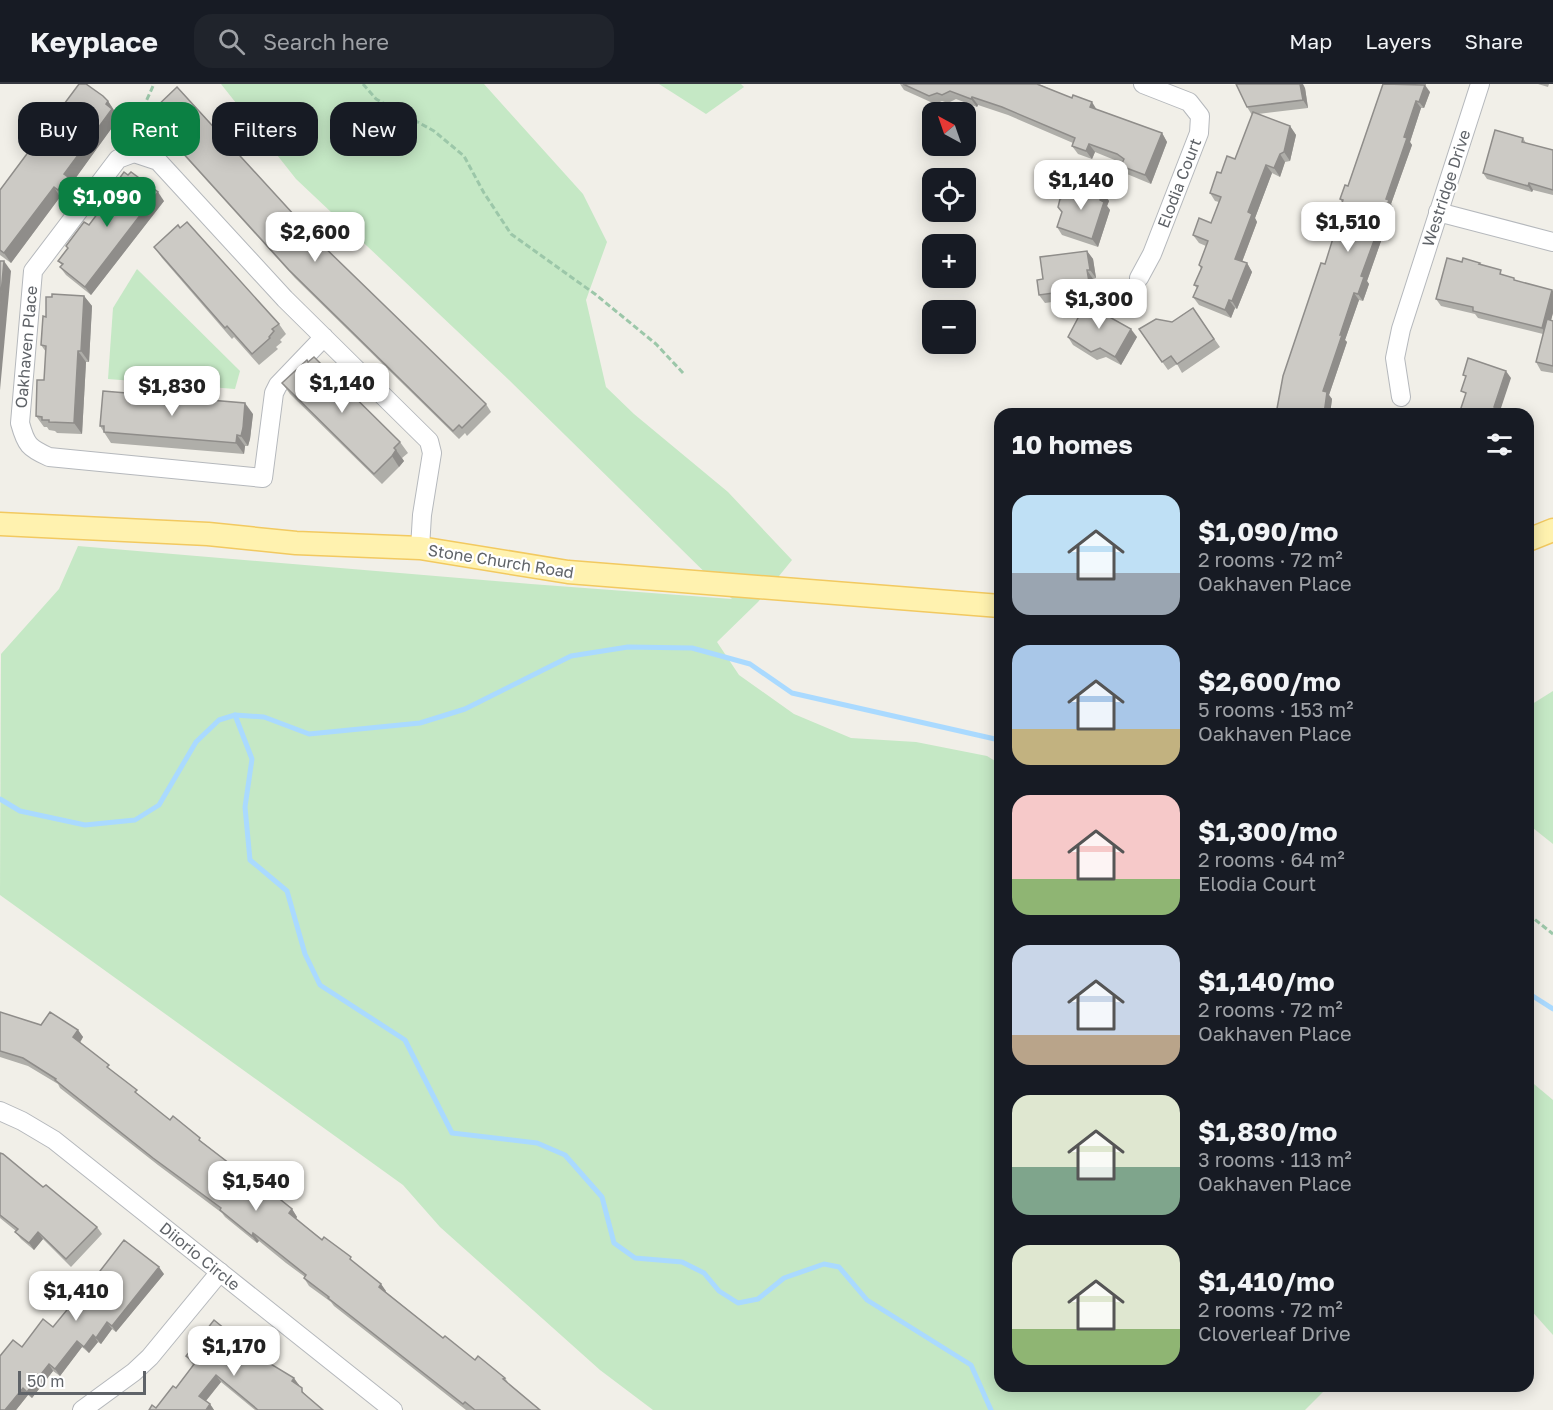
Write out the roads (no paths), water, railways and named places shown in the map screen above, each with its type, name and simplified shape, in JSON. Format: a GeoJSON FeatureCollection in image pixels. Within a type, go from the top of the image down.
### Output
{"type":"FeatureCollection","features":[{"type":"Feature","properties":{"kind":"main road","name":"Stone Church Road"},"geometry":{"type":"LineString","coordinates":[[0,524],[208,534],[297,543],[420,549],[568,572],[994,606]]}},
{"type":"Feature","properties":{"kind":"main road"},"geometry":{"type":"LineString","coordinates":[[1534,538],[1553,530]]}},
{"type":"Feature","properties":{"kind":"street","name":"Elodia Court"},"geometry":{"type":"LineString","coordinates":[[1139,278],[1152,254],[1199,134],[1200,116],[1189,102],[1143,84]]}},
{"type":"Feature","properties":{"kind":"street","name":"Westridge Drive"},"geometry":{"type":"LineString","coordinates":[[1401,397],[1395,358],[1401,329],[1480,84]]}},
{"type":"Feature","properties":{"kind":"street","name":"Oakhaven Place"},"geometry":{"type":"LineString","coordinates":[[324,337],[278,385],[274,393],[263,478],[49,458],[32,449],[24,440],[20,423],[33,271],[118,159],[134,153],[158,161],[285,299],[324,337],[429,441],[432,453],[420,549]]}},
{"type":"Feature","properties":{"kind":"street"},"geometry":{"type":"LineString","coordinates":[[1438,212],[1553,242]]}},
{"type":"Feature","properties":{"kind":"street","name":"Diiorio Circle"},"geometry":{"type":"LineString","coordinates":[[0,1111],[54,1140],[393,1410]]}},
{"type":"Feature","properties":{"kind":"street"},"geometry":{"type":"LineString","coordinates":[[82,1410],[150,1357],[220,1272]]}},
{"type":"Feature","properties":{"kind":"waterway"},"geometry":{"type":"LineString","coordinates":[[0,799],[20,811],[85,825],[135,820],[159,805],[196,742],[219,720],[235,715],[264,717],[309,734],[420,723],[465,709],[571,656],[628,647],[692,648],[750,664],[792,693],[994,739]]}},
{"type":"Feature","properties":{"kind":"waterway"},"geometry":{"type":"LineString","coordinates":[[235,715],[252,759],[245,807],[250,860],[287,891],[305,954],[320,985],[405,1040],[452,1133],[537,1143],[565,1155],[602,1197],[614,1243],[635,1258],[682,1262],[704,1273],[719,1291],[738,1303],[758,1299],[784,1278],[824,1264],[839,1267],[867,1300],[971,1365],[991,1410]]}},
{"type":"Feature","properties":{"kind":"waterway"},"geometry":{"type":"LineString","coordinates":[[1534,997],[1553,1009]]}}]}
